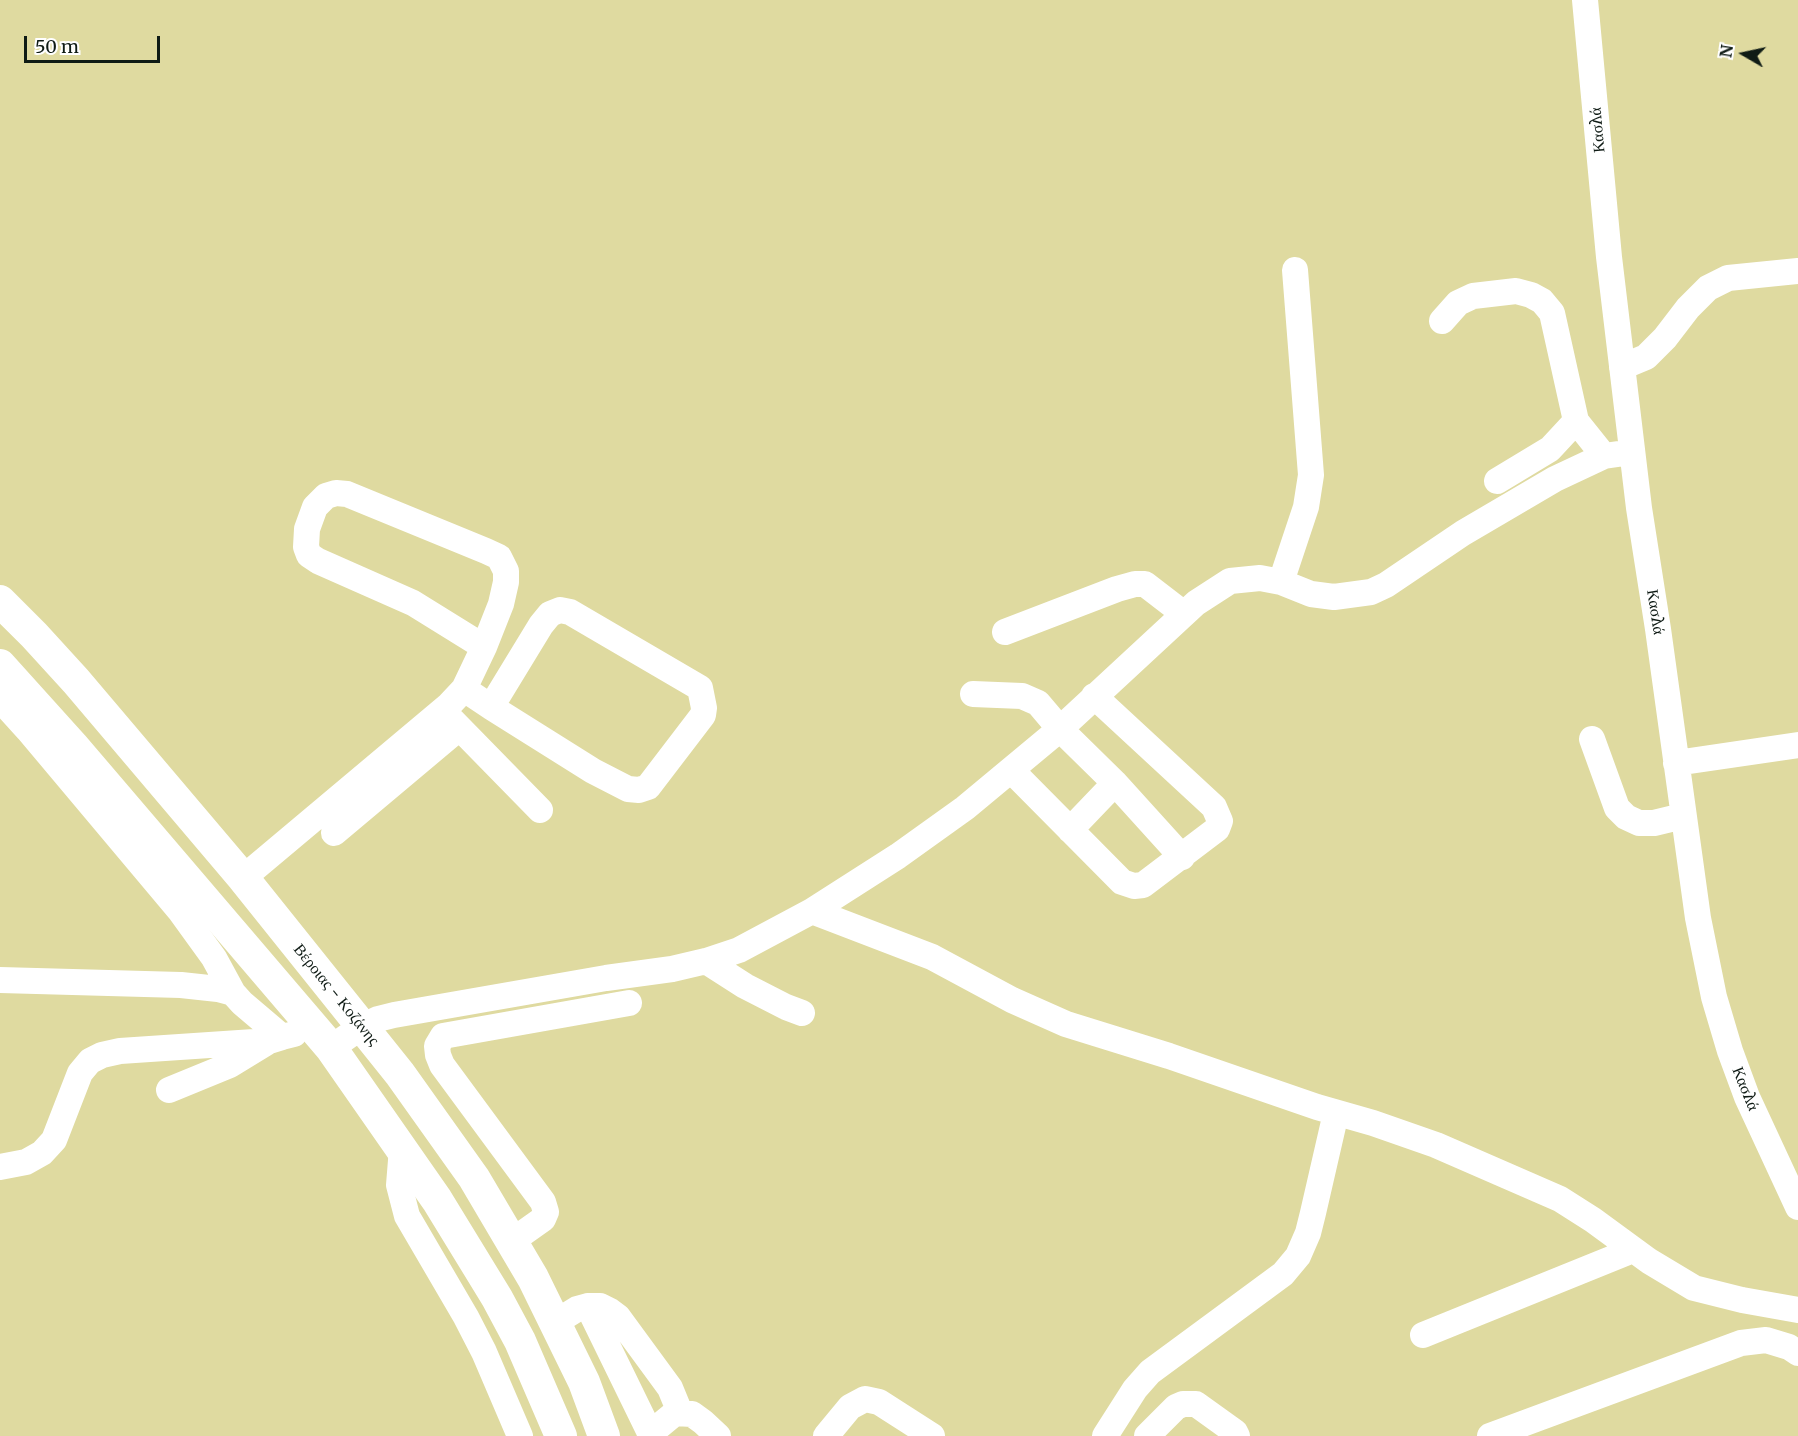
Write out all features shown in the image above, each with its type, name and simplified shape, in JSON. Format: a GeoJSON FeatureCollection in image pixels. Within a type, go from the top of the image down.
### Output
{"type":"FeatureCollection","features":[{"type":"Feature","properties":{"kind":"main road","name":"Βέροιας - Κοζάνης"},"geometry":{"type":"LineString","coordinates":[[0,601],[34,634],[76,681],[243,878],[400,1074],[474,1178],[534,1278],[584,1382],[604,1436]]}},
{"type":"Feature","properties":{"kind":"main road"},"geometry":{"type":"LineString","coordinates":[[0,665],[73,746],[323,1039],[437,1200],[497,1298],[520,1341],[561,1436]]}},
{"type":"Feature","properties":{"kind":"street","name":"Κασλά"},"geometry":{"type":"LineString","coordinates":[[1585,0],[1609,257],[1632,452],[1698,918],[1721,1023],[1747,1097],[1798,1208]]}},
{"type":"Feature","properties":{"kind":"street"},"geometry":{"type":"LineString","coordinates":[[1281,582],[1306,507],[1311,476],[1295,270]]}},
{"type":"Feature","properties":{"kind":"street"},"geometry":{"type":"LineString","coordinates":[[1622,367],[1646,357],[1708,288],[1728,278],[1798,271]]}},
{"type":"Feature","properties":{"kind":"street"},"geometry":{"type":"LineString","coordinates":[[1442,321],[1458,303],[1473,296],[1516,291],[1542,301],[1552,313],[1576,421],[1604,456]]}},
{"type":"Feature","properties":{"kind":"street"},"geometry":{"type":"LineString","coordinates":[[1497,481],[1550,449],[1576,421]]}},
{"type":"Feature","properties":{"kind":"street"},"geometry":{"type":"LineString","coordinates":[[0,1167],[26,1162],[42,1153],[54,1140],[80,1072],[90,1061],[102,1055],[120,1051],[275,1039],[323,1039],[394,1015],[606,978],[672,969],[739,950],[812,911],[898,856],[965,808],[1060,729],[1196,603],[1230,581],[1260,578],[1281,582],[1311,594],[1334,597],[1371,592],[1386,585],[1463,533],[1555,479],[1604,456],[1632,452]]}},
{"type":"Feature","properties":{"kind":"street"},"geometry":{"type":"LineString","coordinates":[[333,833],[451,719],[484,647],[501,604],[506,571],[499,557],[347,495],[336,493],[326,496],[315,507],[305,535],[309,555],[413,603],[484,647]]}},
{"type":"Feature","properties":{"kind":"street"},"geometry":{"type":"LineString","coordinates":[[1005,632],[1135,584],[1145,584],[1184,614]]}},
{"type":"Feature","properties":{"kind":"street"},"geometry":{"type":"LineString","coordinates":[[464,689],[491,707],[592,771],[628,789],[639,790],[648,786],[703,716],[704,699],[700,688],[570,612],[560,610],[550,614],[541,624],[491,707]]}},
{"type":"Feature","properties":{"kind":"street"},"geometry":{"type":"LineString","coordinates":[[973,694],[1022,696],[1038,703],[1182,857]]}},
{"type":"Feature","properties":{"kind":"street"},"geometry":{"type":"LineString","coordinates":[[1011,770],[1122,882],[1134,886],[1143,885],[1216,829],[1220,821],[1214,807],[1094,696]]}},
{"type":"Feature","properties":{"kind":"street"},"geometry":{"type":"LineString","coordinates":[[0,699],[180,911],[214,958],[233,993],[275,1039]]}},
{"type":"Feature","properties":{"kind":"street"},"geometry":{"type":"LineString","coordinates":[[243,878],[451,719]]}},
{"type":"Feature","properties":{"kind":"street"},"geometry":{"type":"LineString","coordinates":[[451,719],[540,810]]}},
{"type":"Feature","properties":{"kind":"street"},"geometry":{"type":"LineString","coordinates":[[1592,739],[1617,808],[1626,818],[1639,823],[1654,823],[1683,816]]}},
{"type":"Feature","properties":{"kind":"street"},"geometry":{"type":"LineString","coordinates":[[1676,763],[1798,745]]}},
{"type":"Feature","properties":{"kind":"street"},"geometry":{"type":"LineString","coordinates":[[1070,830],[1115,783]]}},
{"type":"Feature","properties":{"kind":"street"},"geometry":{"type":"LineString","coordinates":[[812,911],[932,957],[1012,1000],[1066,1024],[1436,1144],[1560,1199],[1664,1271],[1694,1288],[1742,1300],[1798,1310]]}},
{"type":"Feature","properties":{"kind":"street"},"geometry":{"type":"LineString","coordinates":[[706,961],[745,986],[802,1013]]}},
{"type":"Feature","properties":{"kind":"street"},"geometry":{"type":"LineString","coordinates":[[0,981],[181,985],[233,993]]}},
{"type":"Feature","properties":{"kind":"street"},"geometry":{"type":"LineString","coordinates":[[512,1241],[543,1219],[546,1212],[543,1202],[442,1065],[437,1046],[443,1036],[629,1003]]}},
{"type":"Feature","properties":{"kind":"street"},"geometry":{"type":"LineString","coordinates":[[169,1090],[230,1065],[275,1039]]}},
{"type":"Feature","properties":{"kind":"street"},"geometry":{"type":"LineString","coordinates":[[1105,1436],[1135,1389],[1150,1372],[1283,1274],[1298,1256],[1308,1233],[1336,1113]]}},
{"type":"Feature","properties":{"kind":"street"},"geometry":{"type":"LineString","coordinates":[[402,1148],[399,1185],[407,1216],[484,1352],[520,1436]]}},
{"type":"Feature","properties":{"kind":"street"},"geometry":{"type":"LineString","coordinates":[[1423,1335],[1633,1250]]}},
{"type":"Feature","properties":{"kind":"street"},"geometry":{"type":"LineString","coordinates":[[588,1306],[651,1436]]}},
{"type":"Feature","properties":{"kind":"street"},"geometry":{"type":"LineString","coordinates":[[556,1322],[577,1309],[588,1306],[600,1306],[618,1317],[670,1388],[677,1405],[675,1413],[657,1427],[651,1436]]}},
{"type":"Feature","properties":{"kind":"street"},"geometry":{"type":"LineString","coordinates":[[1490,1436],[1741,1343],[1766,1340],[1789,1347],[1798,1353]]}},
{"type":"Feature","properties":{"kind":"street"},"geometry":{"type":"LineString","coordinates":[[826,1436],[850,1407],[865,1399],[879,1402],[932,1436]]}},
{"type":"Feature","properties":{"kind":"street"},"geometry":{"type":"LineString","coordinates":[[1147,1436],[1176,1407],[1183,1404],[1196,1404],[1235,1432],[1237,1436]]}},
{"type":"Feature","properties":{"kind":"street"},"geometry":{"type":"LineString","coordinates":[[675,1413],[692,1414],[718,1436]]}},
{"type":"Feature","properties":{"kind":"shaded area"},"geometry":{"type":"Polygon","coordinates":[[[0,0],[1798,0],[1798,1436],[0,1436],[0,0]]]}}]}
